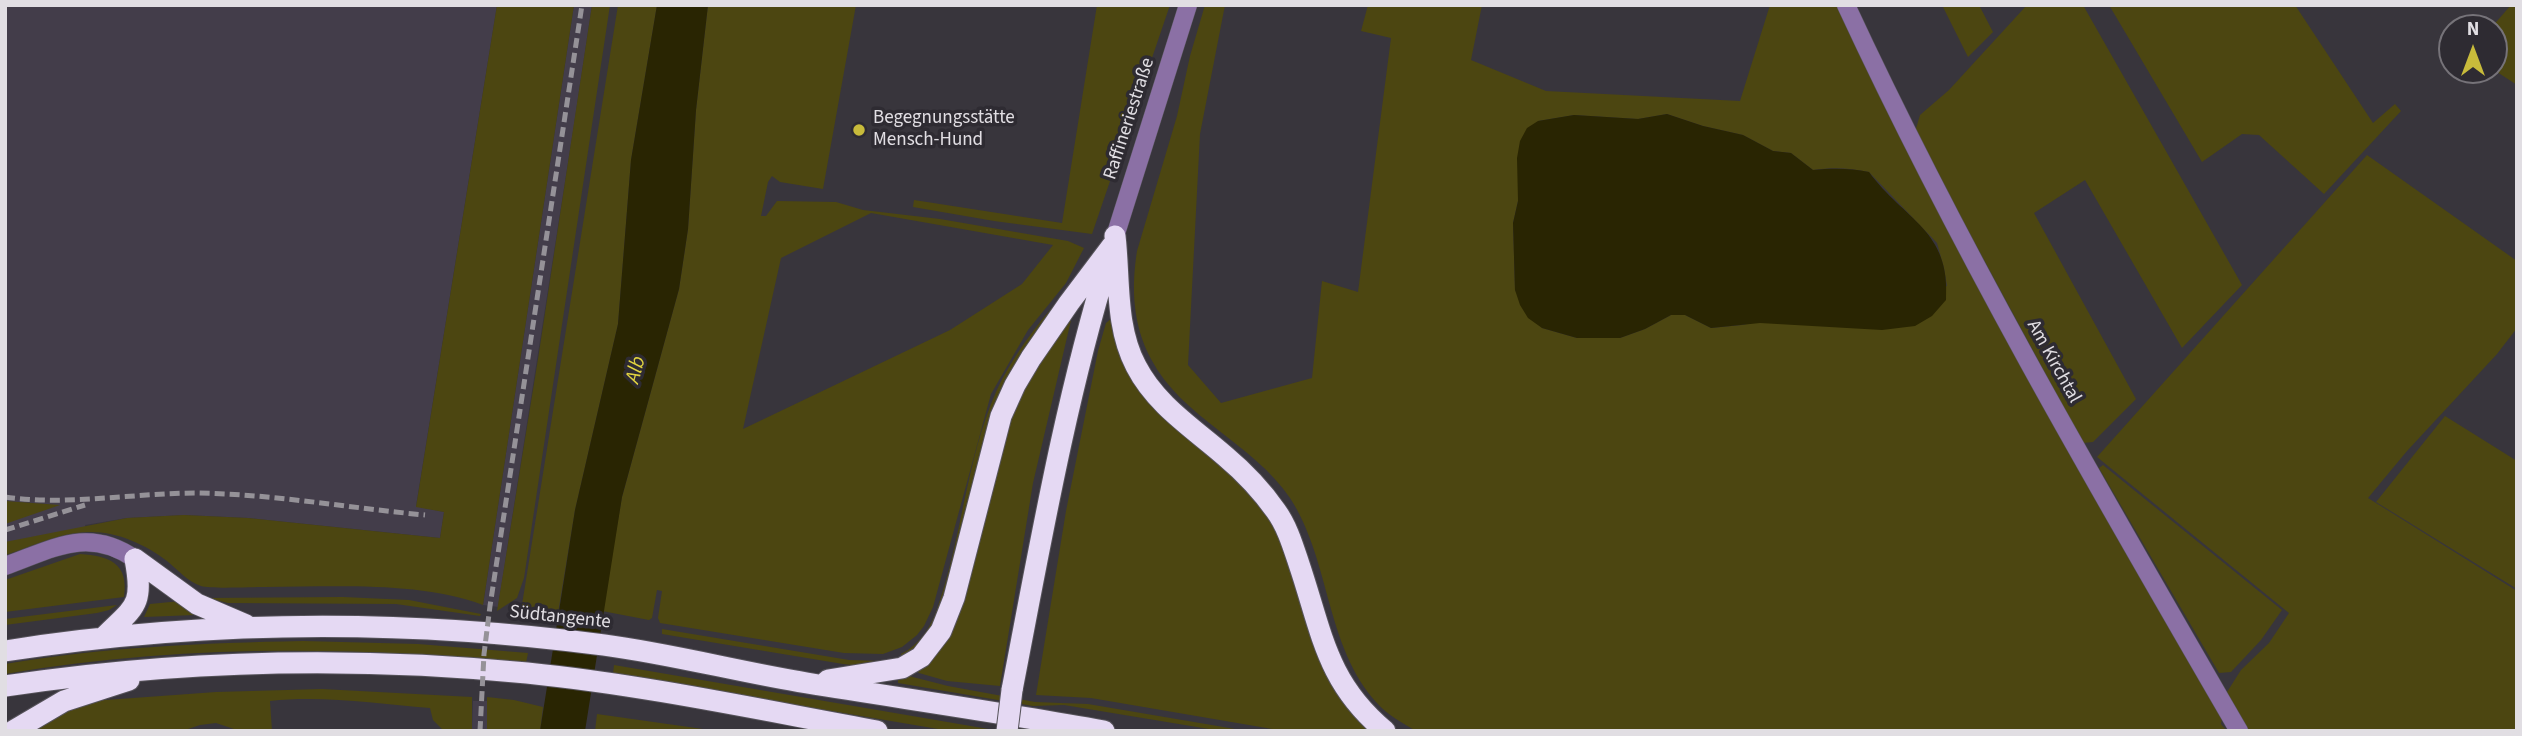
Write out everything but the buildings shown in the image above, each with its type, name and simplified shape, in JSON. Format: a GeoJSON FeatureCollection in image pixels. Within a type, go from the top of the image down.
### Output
{"type":"FeatureCollection","features":[{"type":"Feature","properties":{"kind":"highway"},"geometry":{"type":"LineString","coordinates":[[809,684],[902,668],[920,657],[941,631],[954,598],[1006,406],[1031,358],[1114,241]]}},
{"type":"Feature","properties":{"kind":"highway"},"geometry":{"type":"LineString","coordinates":[[1007,731],[1012,690],[1065,423],[1087,329],[1114,241]]}},
{"type":"Feature","properties":{"kind":"highway"},"geometry":{"type":"LineString","coordinates":[[1114,241],[1119,277],[1119,310],[1135,365],[1153,392],[1226,456],[1278,513],[1290,536],[1321,635],[1338,677],[1368,716],[1385,731]]}},
{"type":"Feature","properties":{"kind":"highway"},"geometry":{"type":"LineString","coordinates":[[135,559],[197,604],[251,627]]}},
{"type":"Feature","properties":{"kind":"highway"},"geometry":{"type":"LineString","coordinates":[[104,637],[130,612],[138,599],[139,582],[135,559]]}},
{"type":"Feature","properties":{"kind":"highway","name":"Südtangente"},"geometry":{"type":"LineString","coordinates":[[5,651],[104,637],[251,627],[388,627],[534,637],[623,648],[809,684],[1104,731]]}},
{"type":"Feature","properties":{"kind":"highway"},"geometry":{"type":"LineString","coordinates":[[5,686],[81,675],[178,667],[301,662],[427,666],[528,673],[617,685],[877,731]]}},
{"type":"Feature","properties":{"kind":"highway"},"geometry":{"type":"LineString","coordinates":[[13,731],[64,701],[178,667]]}},
{"type":"Feature","properties":{"kind":"street","name":"Raffineriestraße"},"geometry":{"type":"LineString","coordinates":[[1114,241],[1188,5]]}},
{"type":"Feature","properties":{"kind":"street","name":"Am Kirchtal"},"geometry":{"type":"LineString","coordinates":[[1846,5],[1902,125],[2048,399],[2239,731]]}},
{"type":"Feature","properties":{"kind":"street"},"geometry":{"type":"LineString","coordinates":[[5,566],[82,541],[99,541],[124,551],[135,559]]}},
{"type":"Feature","properties":{"kind":"shaded area"},"geometry":{"type":"Polygon","coordinates":[[[5,5],[497,5],[416,506],[444,512],[440,538],[248,518],[184,515],[127,518],[85,525],[87,532],[64,536],[5,555],[5,5]]]}},
{"type":"Feature","properties":{"kind":"shaded area"},"geometry":{"type":"Polygon","coordinates":[[[497,5],[574,5],[483,605],[431,592],[376,587],[201,586],[140,544],[99,532],[67,534],[5,555],[5,542],[127,518],[184,515],[248,518],[440,538],[444,512],[416,507],[497,5]]]}},
{"type":"Feature","properties":{"kind":"shaded area"},"geometry":{"type":"Polygon","coordinates":[[[574,5],[592,5],[498,607],[483,605],[574,5]]]}},
{"type":"Feature","properties":{"kind":"shaded area"},"geometry":{"type":"Polygon","coordinates":[[[592,5],[610,5],[524,578],[517,598],[497,611],[538,359],[592,5]]]}},
{"type":"Feature","properties":{"kind":"shaded area"},"geometry":{"type":"Polygon","coordinates":[[[618,5],[657,5],[631,160],[618,324],[575,510],[558,613],[521,611],[618,5]]]}},
{"type":"Feature","properties":{"kind":"shaded area"},"geometry":{"type":"Polygon","coordinates":[[[708,5],[856,5],[823,189],[780,182],[772,176],[768,182],[761,216],[766,216],[777,201],[836,202],[863,210],[940,219],[1068,241],[1084,248],[1066,283],[1028,330],[991,394],[933,607],[924,626],[902,647],[883,654],[844,653],[660,623],[658,618],[662,591],[657,590],[652,618],[649,620],[602,611],[622,497],[679,289],[688,229],[696,110],[708,5]],[[871,213],[781,258],[743,429],[950,330],[1022,284],[1053,245],[871,213]]]}},
{"type":"Feature","properties":{"kind":"shaded area"},"geometry":{"type":"Polygon","coordinates":[[[1097,5],[1170,5],[1092,234],[913,207],[914,200],[1062,223],[1097,5]]]}},
{"type":"Feature","properties":{"kind":"shaded area"},"geometry":{"type":"Polygon","coordinates":[[[1205,5],[1225,5],[1200,134],[1188,365],[1221,403],[1312,378],[1322,281],[1358,292],[1391,38],[1361,31],[1368,5],[1482,5],[1471,60],[1546,91],[1740,101],[1770,5],[1838,5],[1903,142],[2223,712],[2221,724],[2227,731],[1416,731],[1395,719],[1377,703],[1347,656],[1314,549],[1290,498],[1257,461],[1199,414],[1164,380],[1140,333],[1134,293],[1137,251],[1177,116],[1205,5]],[[1667,114],[1638,119],[1574,115],[1538,121],[1519,183],[1513,223],[1515,290],[1542,328],[1577,338],[1620,338],[1671,315],[1685,315],[1711,328],[1742,325],[1947,286],[1937,243],[1869,172],[1841,168],[1813,170],[1791,153],[1773,151],[1743,135],[1667,114]]]}},
{"type":"Feature","properties":{"kind":"shaded area"},"geometry":{"type":"Polygon","coordinates":[[[1942,5],[1979,5],[1993,32],[1968,57],[1942,5]]]}},
{"type":"Feature","properties":{"kind":"shaded area"},"geometry":{"type":"Polygon","coordinates":[[[2027,5],[2083,5],[2242,285],[2182,348],[2085,180],[2034,213],[2136,399],[2093,442],[2083,443],[1915,132],[1920,115],[1949,90],[2027,5]]]}},
{"type":"Feature","properties":{"kind":"shaded area"},"geometry":{"type":"Polygon","coordinates":[[[2109,5],[2295,5],[2373,123],[2395,104],[2401,111],[2324,194],[2259,135],[2242,134],[2202,162],[2109,5]]]}},
{"type":"Feature","properties":{"kind":"shaded area"},"geometry":{"type":"Polygon","coordinates":[[[2511,5],[2517,5],[2517,85],[2508,79],[2508,14],[2503,14],[2511,5]]]}},
{"type":"Feature","properties":{"kind":"shaded area"},"geometry":{"type":"Polygon","coordinates":[[[2367,155],[2517,261],[2517,328],[2368,498],[2517,591],[2517,731],[2248,731],[2227,692],[2241,670],[2269,643],[2289,613],[2097,457],[2367,155]]]}},
{"type":"Feature","properties":{"kind":"shaded area"},"geometry":{"type":"Polygon","coordinates":[[[1056,303],[1018,366],[947,593],[924,641],[901,659],[901,654],[923,635],[937,609],[953,555],[978,445],[996,392],[1023,345],[1056,303]]]}},
{"type":"Feature","properties":{"kind":"shaded area"},"geometry":{"type":"Polygon","coordinates":[[[1072,316],[1033,483],[1000,686],[947,681],[919,673],[915,670],[922,665],[1013,407],[1025,383],[1072,316]]]}},
{"type":"Feature","properties":{"kind":"shaded area"},"geometry":{"type":"Polygon","coordinates":[[[1112,318],[1115,332],[1217,461],[1268,511],[1372,731],[1284,731],[1091,698],[1036,695],[1066,511],[1098,351],[1106,323],[1112,318]]]}},
{"type":"Feature","properties":{"kind":"shaded area"},"geometry":{"type":"Polygon","coordinates":[[[2445,416],[2517,461],[2517,589],[2376,502],[2445,416]]]}},
{"type":"Feature","properties":{"kind":"shaded area"},"geometry":{"type":"Polygon","coordinates":[[[2103,465],[2282,610],[2261,640],[2231,672],[2219,673],[2099,468],[2103,465]]]}},
{"type":"Feature","properties":{"kind":"shaded area"},"geometry":{"type":"Polygon","coordinates":[[[5,501],[60,505],[5,524],[5,501]]]}},
{"type":"Feature","properties":{"kind":"shaded area"},"geometry":{"type":"Polygon","coordinates":[[[80,554],[100,557],[115,564],[123,576],[124,597],[5,612],[5,580],[80,554]]]}},
{"type":"Feature","properties":{"kind":"shaded area"},"geometry":{"type":"Polygon","coordinates":[[[343,597],[409,600],[481,614],[480,616],[396,604],[228,603],[208,598],[343,597]]]}},
{"type":"Feature","properties":{"kind":"shaded area"},"geometry":{"type":"Polygon","coordinates":[[[181,601],[195,615],[144,617],[150,604],[181,601]]]}},
{"type":"Feature","properties":{"kind":"shaded area"},"geometry":{"type":"Polygon","coordinates":[[[117,605],[97,613],[5,625],[5,619],[117,605]]]}},
{"type":"Feature","properties":{"kind":"shaded area"},"geometry":{"type":"Polygon","coordinates":[[[662,629],[849,660],[881,661],[885,664],[843,664],[662,634],[662,629]]]}},
{"type":"Feature","properties":{"kind":"shaded area"},"geometry":{"type":"Polygon","coordinates":[[[303,641],[418,644],[528,653],[526,663],[331,651],[200,653],[70,664],[5,674],[5,664],[42,658],[191,645],[303,641]]]}},
{"type":"Feature","properties":{"kind":"shaded area"},"geometry":{"type":"Polygon","coordinates":[[[614,665],[1000,731],[950,731],[613,674],[614,665]]]}},
{"type":"Feature","properties":{"kind":"shaded area"},"geometry":{"type":"Polygon","coordinates":[[[905,675],[1035,702],[1088,704],[1247,731],[1221,731],[1064,705],[1033,706],[898,683],[898,679],[905,675]]]}},
{"type":"Feature","properties":{"kind":"shaded area"},"geometry":{"type":"Polygon","coordinates":[[[322,689],[472,697],[472,731],[444,731],[433,720],[430,708],[290,699],[270,701],[272,731],[240,731],[216,723],[182,731],[29,731],[61,712],[92,701],[216,692],[322,689]]]}},
{"type":"Feature","properties":{"kind":"shaded area"},"geometry":{"type":"Polygon","coordinates":[[[487,697],[543,707],[540,731],[487,731],[487,697]]]}},
{"type":"Feature","properties":{"kind":"shaded area"},"geometry":{"type":"Polygon","coordinates":[[[473,701],[487,701],[487,731],[472,731],[473,701]]]}},
{"type":"Feature","properties":{"kind":"shaded area"},"geometry":{"type":"Polygon","coordinates":[[[597,714],[717,731],[595,731],[597,714]]]}},
{"type":"Feature","properties":{"kind":"water","name":"Alb"},"geometry":{"type":"Polygon","coordinates":[[[657,5],[708,5],[696,110],[688,229],[679,289],[622,497],[585,731],[540,731],[575,510],[618,324],[631,160],[657,5]]]}},
{"type":"Feature","properties":{"kind":"water"},"geometry":{"type":"Polygon","coordinates":[[[1667,114],[1743,135],[1773,151],[1791,153],[1813,170],[1869,172],[1933,241],[1946,276],[1946,300],[1932,316],[1915,326],[1882,330],[1760,323],[1711,328],[1685,315],[1671,315],[1620,338],[1577,338],[1542,328],[1528,318],[1515,290],[1513,223],[1518,201],[1517,158],[1520,141],[1527,128],[1538,121],[1574,115],[1638,119],[1667,114]]]}},
{"type":"Feature","properties":{"kind":"railway"},"geometry":{"type":"LineString","coordinates":[[480,731],[484,654],[490,606],[582,5]]}},
{"type":"Feature","properties":{"kind":"railway"},"geometry":{"type":"LineString","coordinates":[[5,497],[53,500],[226,494],[425,515]]}},
{"type":"Feature","properties":{"kind":"railway"},"geometry":{"type":"LineString","coordinates":[[5,530],[85,505]]}},
{"type":"Feature","properties":{"kind":"place","name":"Begegnungsstätte Mensch-Hund"},"geometry":{"type":"Point","coordinates":[859,130]}}]}
